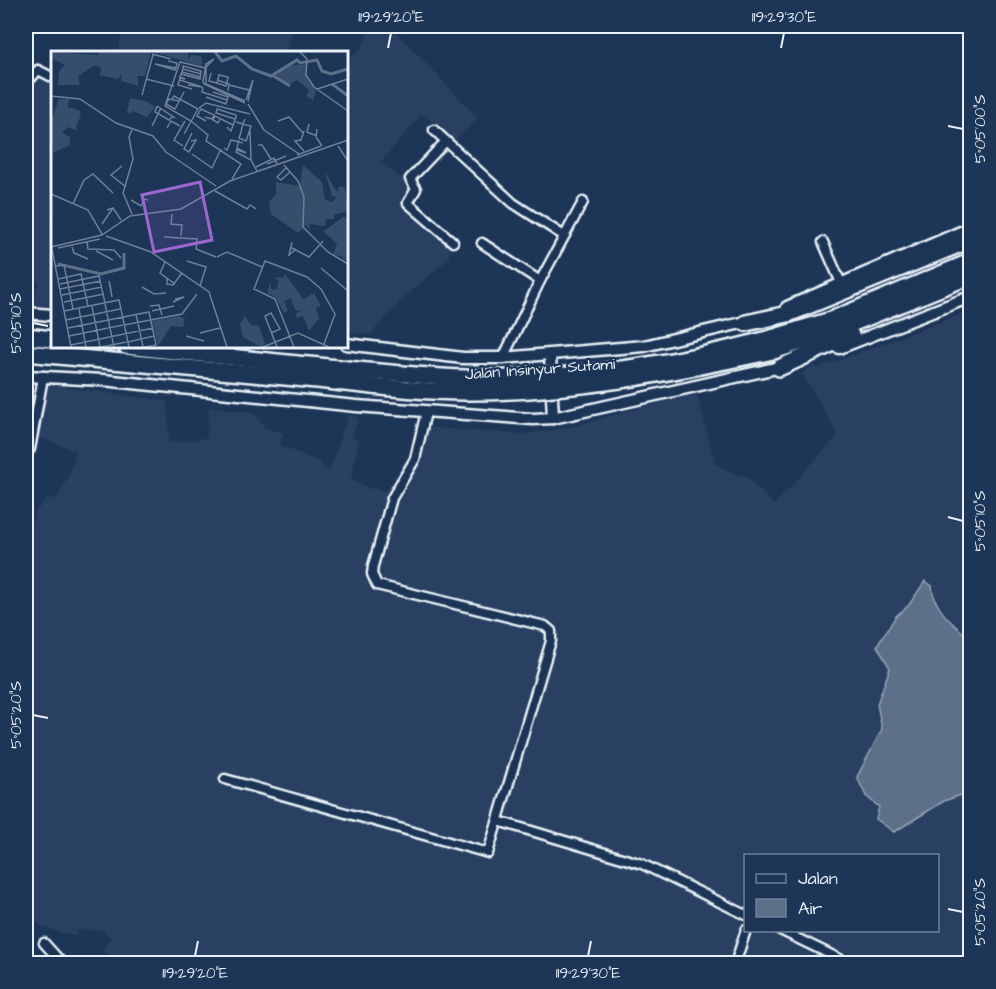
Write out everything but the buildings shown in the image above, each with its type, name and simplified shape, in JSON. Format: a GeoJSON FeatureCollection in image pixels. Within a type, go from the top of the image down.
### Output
{"type":"FeatureCollection","features":[{"type":"Feature","properties":{"kind":"highway"},"geometry":{"type":"LineString","coordinates":[[746,323],[788,314],[970,240]]}},
{"type":"Feature","properties":{"kind":"highway","name":"Jalan Insinyur Sutami"},"geometry":{"type":"LineString","coordinates":[[772,344],[970,262]]}},
{"type":"Feature","properties":{"kind":"highway"},"geometry":{"type":"LineString","coordinates":[[779,368],[969,277]]}},
{"type":"Feature","properties":{"kind":"highway","name":"Jalan Insinyur Sutami"},"geometry":{"type":"LineString","coordinates":[[26,353],[297,371],[465,378],[540,377],[651,364],[831,332],[969,277]]}},
{"type":"Feature","properties":{"kind":"highway"},"geometry":{"type":"LineString","coordinates":[[26,336],[51,339]]}},
{"type":"Feature","properties":{"kind":"highway","name":"Jalan Insinyur Sutami"},"geometry":{"type":"LineString","coordinates":[[140,348],[297,371]]}},
{"type":"Feature","properties":{"kind":"street"},"geometry":{"type":"LineString","coordinates":[[26,84],[38,70],[51,76]]}},
{"type":"Feature","properties":{"kind":"street"},"geometry":{"type":"LineString","coordinates":[[434,130],[513,203],[564,236]]}},
{"type":"Feature","properties":{"kind":"street"},"geometry":{"type":"LineString","coordinates":[[446,141],[410,179],[416,189],[408,201],[453,242]]}},
{"type":"Feature","properties":{"kind":"street"},"geometry":{"type":"LineString","coordinates":[[503,358],[540,281],[583,202]]}},
{"type":"Feature","properties":{"kind":"street"},"geometry":{"type":"LineString","coordinates":[[348,344],[463,358],[550,355],[644,346],[746,323],[970,228]]}},
{"type":"Feature","properties":{"kind":"street"},"geometry":{"type":"LineString","coordinates":[[823,242],[841,283]]}},
{"type":"Feature","properties":{"kind":"street"},"geometry":{"type":"LineString","coordinates":[[482,243],[540,281]]}},
{"type":"Feature","properties":{"kind":"street"},"geometry":{"type":"LineString","coordinates":[[26,376],[103,380],[426,412],[507,418],[553,418],[779,368],[970,297]]}},
{"type":"Feature","properties":{"kind":"street"},"geometry":{"type":"LineString","coordinates":[[26,313],[51,315]]}},
{"type":"Feature","properties":{"kind":"street"},"geometry":{"type":"LineString","coordinates":[[550,355],[553,418]]}},
{"type":"Feature","properties":{"kind":"street"},"geometry":{"type":"LineString","coordinates":[[30,449],[43,377]]}},
{"type":"Feature","properties":{"kind":"street"},"geometry":{"type":"LineString","coordinates":[[225,779],[488,853],[551,641],[551,631],[545,626],[377,585],[372,574],[373,566],[392,498],[404,473],[415,459],[426,412]]}},
{"type":"Feature","properties":{"kind":"street"},"geometry":{"type":"LineString","coordinates":[[498,820],[642,864],[744,914]]}},
{"type":"Feature","properties":{"kind":"street"},"geometry":{"type":"LineString","coordinates":[[735,963],[745,932]]}},
{"type":"Feature","properties":{"kind":"street"},"geometry":{"type":"LineString","coordinates":[[784,932],[844,961]]}},
{"type":"Feature","properties":{"kind":"street"},"geometry":{"type":"LineString","coordinates":[[44,943],[63,963]]}},
{"type":"Feature","properties":{"kind":"shaded area"},"geometry":{"type":"Polygon","coordinates":[[[123,26],[293,26],[286,51],[118,51],[123,26]]]}},
{"type":"Feature","properties":{"kind":"shaded area"},"geometry":{"type":"Polygon","coordinates":[[[371,26],[390,26],[478,118],[454,141],[422,114],[381,162],[414,188],[402,202],[450,241],[449,258],[401,301],[371,334],[348,332],[348,59],[361,49],[371,26]]]}},
{"type":"Feature","properties":{"kind":"shaded area"},"geometry":{"type":"Polygon","coordinates":[[[39,73],[51,80],[51,311],[31,311],[38,283],[26,273],[26,91],[39,73]]]}},
{"type":"Feature","properties":{"kind":"shaded area"},"geometry":{"type":"Polygon","coordinates":[[[970,311],[970,963],[117,963],[102,950],[111,937],[101,930],[78,930],[76,936],[42,927],[26,913],[26,530],[28,532],[37,510],[47,498],[57,499],[70,473],[76,451],[26,433],[26,382],[167,401],[169,443],[207,438],[209,407],[253,412],[265,428],[283,433],[280,445],[321,463],[324,469],[330,470],[348,415],[358,418],[352,438],[359,440],[351,479],[368,488],[386,491],[409,455],[420,427],[522,434],[573,427],[662,401],[697,394],[715,464],[738,475],[746,476],[774,505],[838,435],[802,373],[814,364],[817,368],[970,311]]]}},
{"type":"Feature","properties":{"kind":"water"},"geometry":{"type":"Polygon","coordinates":[[[925,581],[932,586],[940,609],[970,638],[970,792],[944,801],[894,832],[876,819],[879,807],[866,796],[857,777],[882,729],[877,704],[890,668],[877,646],[896,616],[909,605],[925,581]]]}}]}
